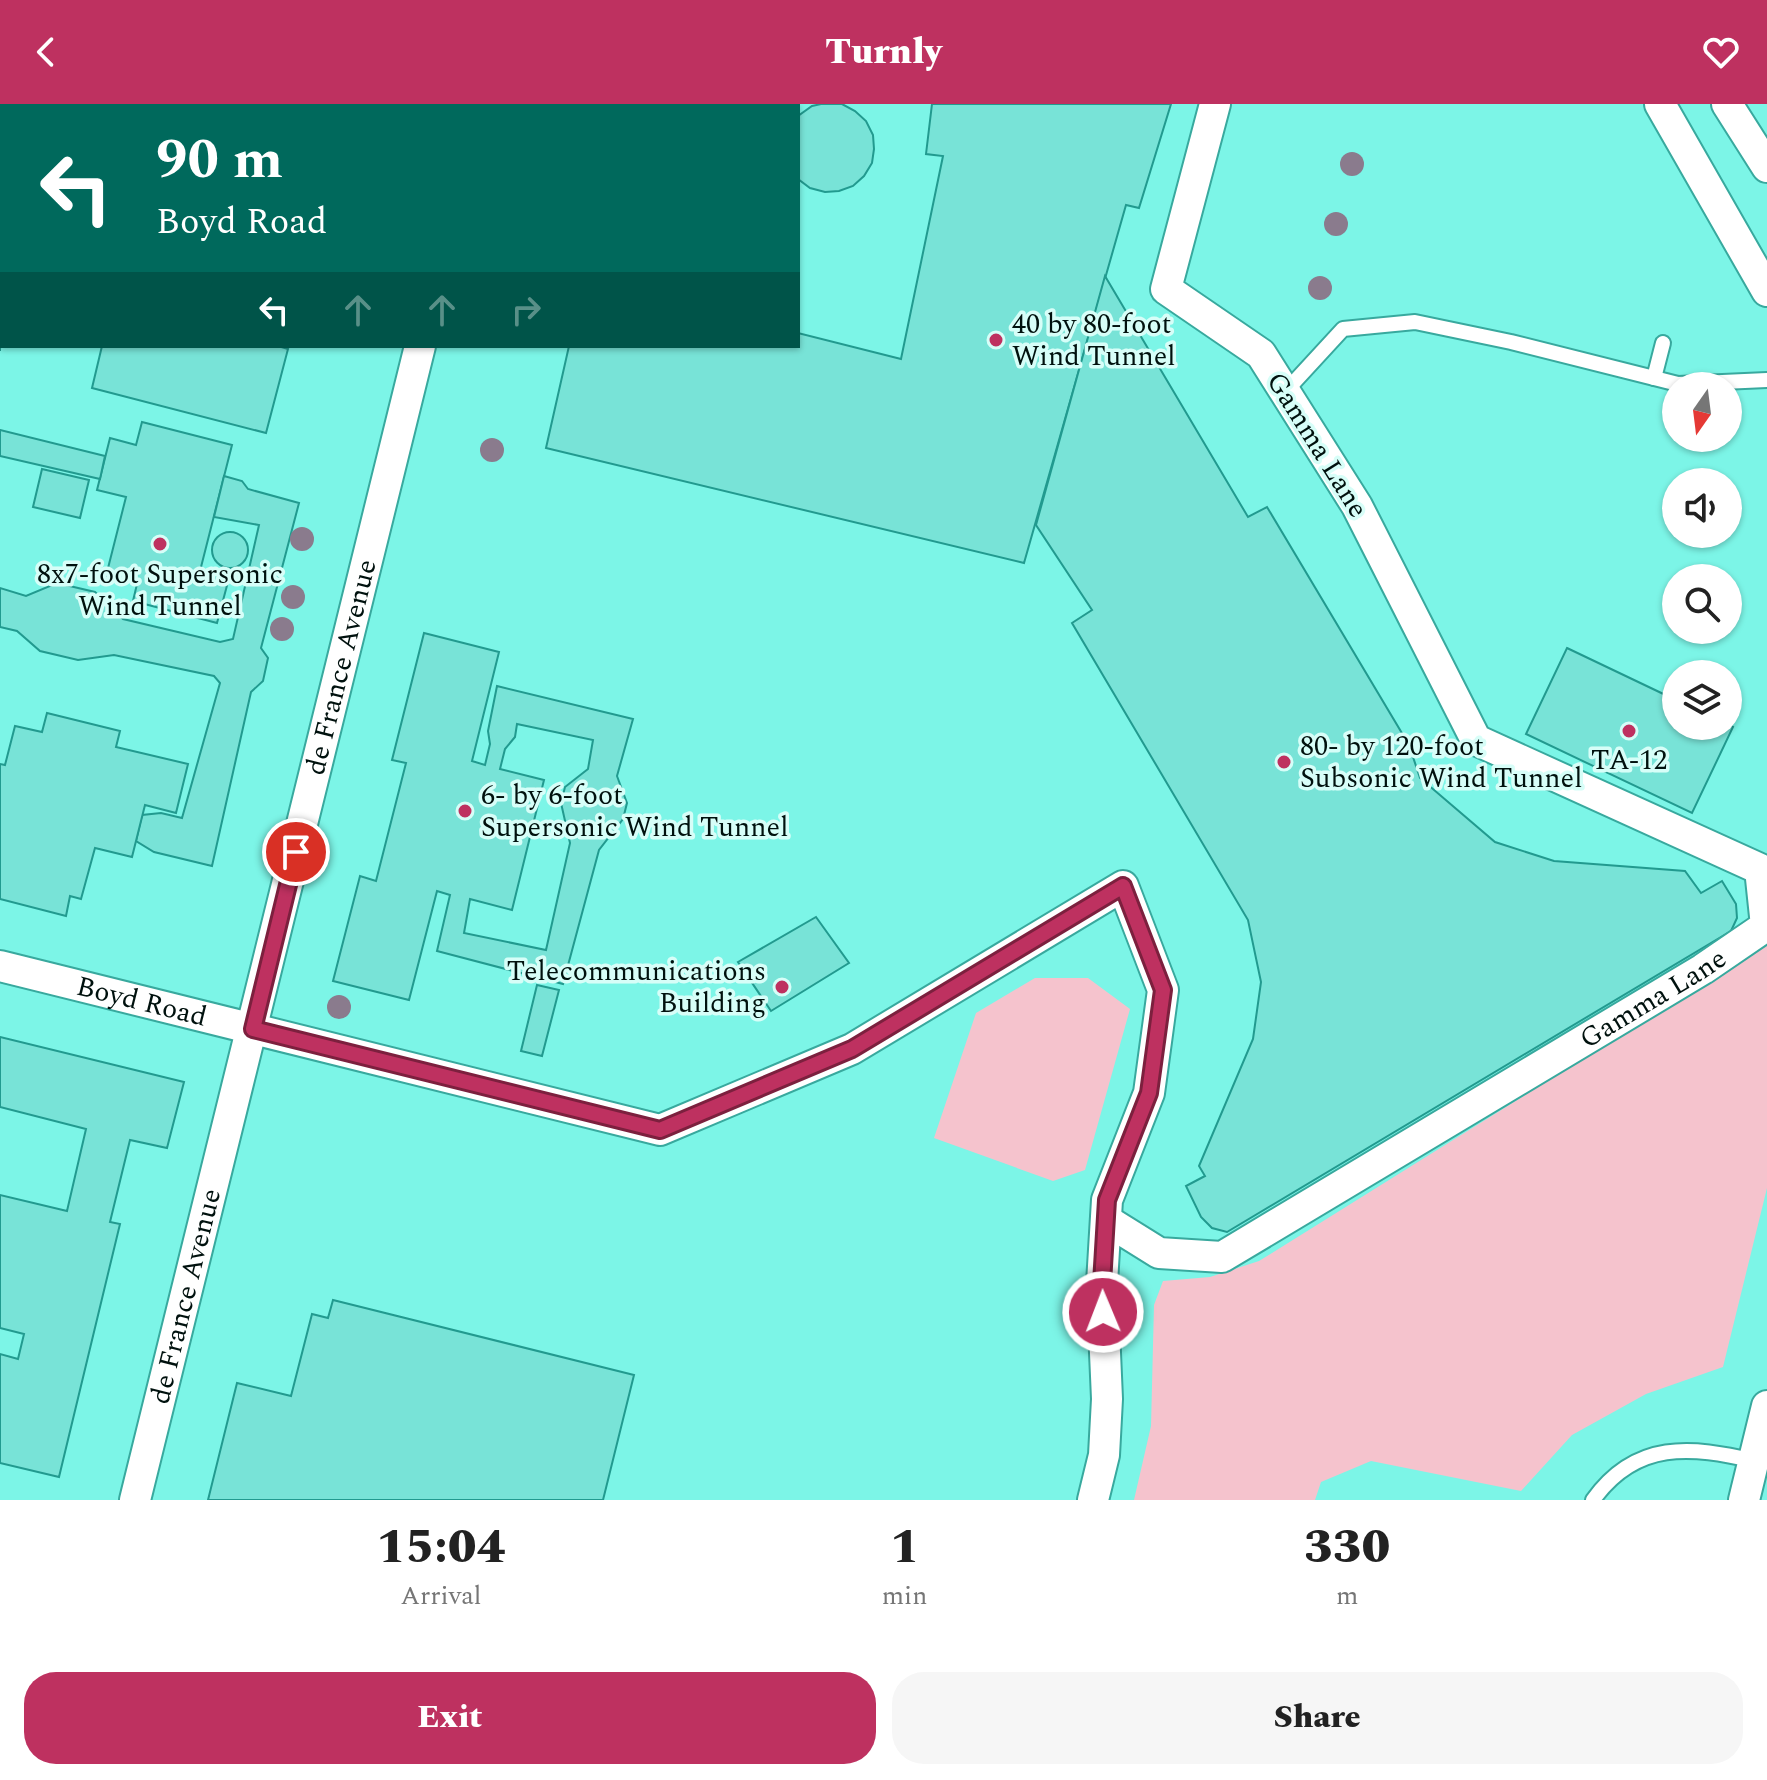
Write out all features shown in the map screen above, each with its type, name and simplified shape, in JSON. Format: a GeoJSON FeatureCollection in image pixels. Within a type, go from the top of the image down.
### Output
{"type":"FeatureCollection","features":[{"type":"Feature","properties":{"kind":"street","name":"Gamma Lane"},"geometry":{"type":"LineString","coordinates":[[1106,1220],[1159,1253],[1222,1257],[1703,969],[1766,926],[1760,869],[1476,740],[1357,506],[1261,354],[1166,289],[1215,104]]}},
{"type":"Feature","properties":{"kind":"street"},"geometry":{"type":"LineString","coordinates":[[1660,104],[1767,291]]}},
{"type":"Feature","properties":{"kind":"street"},"geometry":{"type":"LineString","coordinates":[[1727,104],[1767,167]]}},
{"type":"Feature","properties":{"kind":"street","name":"de France Avenue"},"geometry":{"type":"LineString","coordinates":[[135,1500],[420,348]]}},
{"type":"Feature","properties":{"kind":"street","name":"Boyd Road"},"geometry":{"type":"LineString","coordinates":[[0,966],[660,1130],[852,1049],[1123,886],[1163,990],[1149,1093],[1107,1200],[1106,1220]]}},
{"type":"Feature","properties":{"kind":"street"},"geometry":{"type":"LineString","coordinates":[[1093,1500],[1104,1455],[1107,1399],[1102,1283],[1106,1220]]}},
{"type":"Feature","properties":{"kind":"street"},"geometry":{"type":"LineString","coordinates":[[1744,1500],[1760,1462],[1767,1406]]}},
{"type":"Feature","properties":{"kind":"lane"},"geometry":{"type":"LineString","coordinates":[[1285,392],[1343,329],[1415,322],[1511,342],[1678,384],[1767,380]]}},
{"type":"Feature","properties":{"kind":"lane"},"geometry":{"type":"LineString","coordinates":[[1654,378],[1663,343]]}},
{"type":"Feature","properties":{"kind":"lane"},"geometry":{"type":"LineString","coordinates":[[1593,1500],[1617,1472],[1651,1455],[1680,1449],[1709,1450],[1760,1462]]}},
{"type":"Feature","properties":{"kind":"shaded area"},"geometry":{"type":"Polygon","coordinates":[[[800,104],[1767,104],[1767,1500],[0,1500],[0,348],[800,348],[800,104]]]}},
{"type":"Feature","properties":{"kind":"shaded area"},"geometry":{"type":"Polygon","coordinates":[[[1767,944],[1767,1188],[1723,1367],[1646,1394],[1572,1435],[1521,1491],[1371,1461],[1321,1482],[1315,1500],[1134,1500],[1151,1426],[1154,1305],[1163,1281],[1210,1277],[1259,1261],[1767,944]]]}},
{"type":"Feature","properties":{"kind":"shaded area"},"geometry":{"type":"Polygon","coordinates":[[[1035,978],[1088,978],[1130,1009],[1085,1170],[1053,1181],[934,1138],[976,1013],[1035,978]]]}},
{"type":"Feature","properties":{"kind":"building"},"geometry":{"type":"Polygon","coordinates":[[[842,104],[866,121],[873,135],[872,163],[853,186],[825,192],[810,188],[800,180],[800,115],[812,106],[842,104]]]}},
{"type":"Feature","properties":{"kind":"building","name":"40 by 80-foot Wind Tunnel"},"geometry":{"type":"Polygon","coordinates":[[[932,104],[1171,104],[1139,208],[1126,205],[1024,563],[546,448],[569,348],[800,348],[800,334],[901,359],[943,156],[926,154],[932,104]]]}},
{"type":"Feature","properties":{"kind":"building","name":"80- by 120-foot Subsonic Wind Tunnel"},"geometry":{"type":"Polygon","coordinates":[[[1105,276],[1248,517],[1267,507],[1409,745],[1420,778],[1495,842],[1554,861],[1685,871],[1701,893],[1722,881],[1736,904],[1737,918],[1731,931],[1227,1232],[1212,1228],[1201,1217],[1186,1186],[1205,1176],[1199,1166],[1253,1039],[1261,982],[1248,920],[1072,623],[1092,610],[1036,525],[1105,276]]]}},
{"type":"Feature","properties":{"kind":"building"},"geometry":{"type":"Polygon","coordinates":[[[102,348],[288,349],[266,433],[92,388],[102,348]]]}},
{"type":"Feature","properties":{"kind":"building","name":"8x7-foot Supersonic Wind Tunnel"},"geometry":{"type":"Polygon","coordinates":[[[142,422],[232,445],[200,571],[229,578],[217,623],[133,601],[137,584],[106,576],[126,497],[97,490],[110,438],[136,445],[142,422]]]}},
{"type":"Feature","properties":{"kind":"building"},"geometry":{"type":"Polygon","coordinates":[[[0,430],[105,456],[100,479],[0,456],[0,430]]]}},
{"type":"Feature","properties":{"kind":"building"},"geometry":{"type":"Polygon","coordinates":[[[42,469],[89,480],[80,518],[33,507],[42,469]]]}},
{"type":"Feature","properties":{"kind":"building"},"geometry":{"type":"Polygon","coordinates":[[[224,476],[242,481],[248,489],[299,503],[261,648],[268,658],[263,681],[251,692],[212,866],[154,852],[136,841],[142,815],[161,813],[182,818],[220,683],[214,676],[114,655],[78,660],[40,651],[17,631],[0,627],[0,588],[26,596],[57,583],[95,592],[123,619],[220,642],[233,639],[259,525],[214,517],[224,476]]]}},
{"type":"Feature","properties":{"kind":"building"},"geometry":{"type":"Polygon","coordinates":[[[230,532],[242,538],[248,550],[242,562],[230,568],[218,562],[212,550],[218,538],[230,532]]]}},
{"type":"Feature","properties":{"kind":"building","name":"6- by 6-foot Supersonic Wind Tunnel"},"geometry":{"type":"Polygon","coordinates":[[[424,633],[499,652],[472,761],[485,765],[497,686],[633,719],[617,776],[627,803],[623,819],[599,850],[563,984],[437,951],[450,895],[437,891],[409,1000],[333,981],[360,876],[376,881],[406,763],[392,760],[424,633]],[[517,724],[515,737],[505,749],[500,769],[544,780],[512,910],[470,899],[464,933],[546,950],[570,843],[561,803],[565,787],[588,769],[593,740],[517,724]]]}},
{"type":"Feature","properties":{"kind":"building","name":"TA-12"},"geometry":{"type":"Polygon","coordinates":[[[1567,648],[1662,693],[1662,740],[1727,740],[1692,813],[1526,734],[1567,648]]]}},
{"type":"Feature","properties":{"kind":"building"},"geometry":{"type":"Polygon","coordinates":[[[47,713],[120,731],[116,747],[188,764],[176,813],[145,805],[132,857],[95,848],[81,899],[70,896],[66,916],[0,899],[0,764],[5,765],[15,726],[42,732],[47,713]]]}},
{"type":"Feature","properties":{"kind":"building","name":"Telecommunications Building"},"geometry":{"type":"Polygon","coordinates":[[[816,917],[849,963],[771,1011],[738,962],[816,917]]]}},
{"type":"Feature","properties":{"kind":"building"},"geometry":{"type":"Polygon","coordinates":[[[537,985],[559,990],[542,1056],[521,1051],[537,985]]]}},
{"type":"Feature","properties":{"kind":"building"},"geometry":{"type":"Polygon","coordinates":[[[0,1037],[184,1082],[167,1148],[130,1140],[110,1222],[120,1224],[59,1477],[0,1463],[0,1354],[18,1359],[24,1334],[0,1328],[0,1195],[67,1211],[86,1129],[0,1107],[0,1037]]]}},
{"type":"Feature","properties":{"kind":"building"},"geometry":{"type":"Polygon","coordinates":[[[333,1300],[634,1375],[603,1500],[208,1500],[237,1383],[291,1396],[312,1314],[328,1318],[333,1300]]]}},
{"type":"Feature","properties":{"kind":"place","name":"40 by 80-foot Wind Tunnel"},"geometry":{"type":"Point","coordinates":[996,340]}},
{"type":"Feature","properties":{"kind":"place","name":"8x7-foot Supersonic Wind Tunnel"},"geometry":{"type":"Point","coordinates":[160,544]}},
{"type":"Feature","properties":{"kind":"place","name":"TA-12"},"geometry":{"type":"Point","coordinates":[1629,731]}},
{"type":"Feature","properties":{"kind":"place","name":"80- by 120-foot Subsonic Wind Tunnel"},"geometry":{"type":"Point","coordinates":[1284,762]}},
{"type":"Feature","properties":{"kind":"place","name":"6- by 6-foot Supersonic Wind Tunnel"},"geometry":{"type":"Point","coordinates":[465,811]}},
{"type":"Feature","properties":{"kind":"place","name":"Telecommunications Building"},"geometry":{"type":"Point","coordinates":[782,987]}},
{"type":"Feature","properties":{"kind":"route"},"geometry":{"type":"LineString","coordinates":[[296,852],[253,1029],[660,1130],[852,1049],[1123,886],[1163,990],[1149,1093],[1107,1200],[1103,1312]]}}]}
